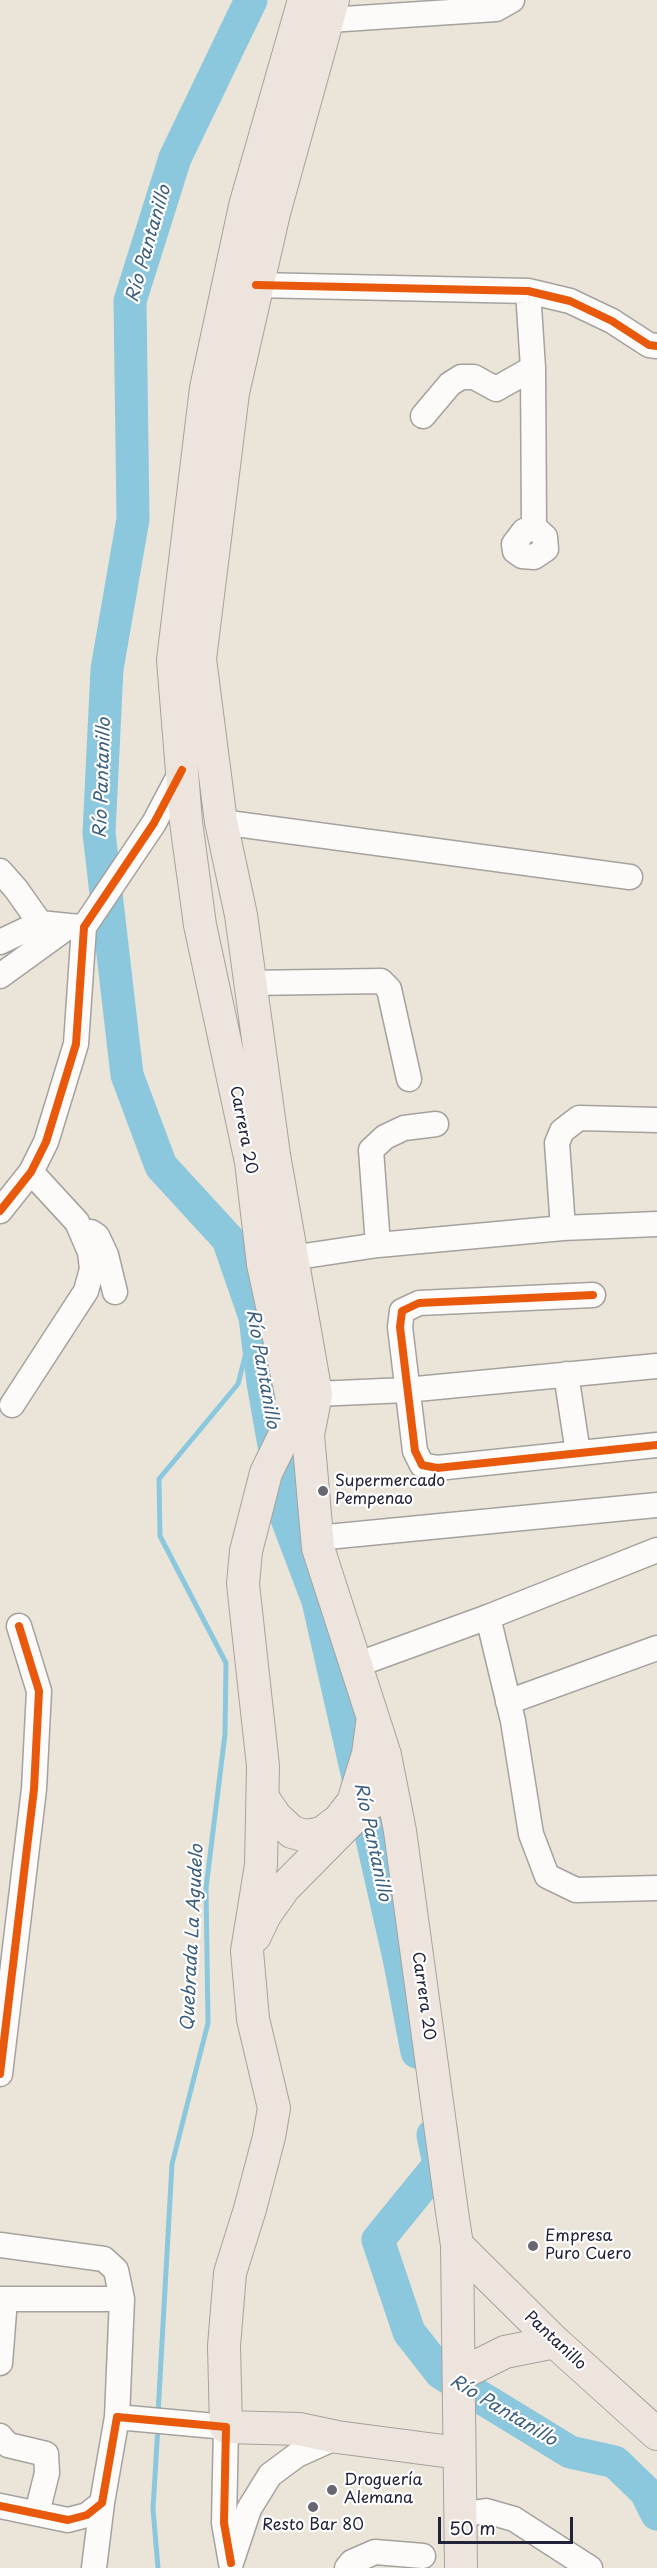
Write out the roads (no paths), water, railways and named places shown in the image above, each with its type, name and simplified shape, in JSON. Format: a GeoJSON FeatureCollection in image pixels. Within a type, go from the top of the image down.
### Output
{"type":"FeatureCollection","features":[{"type":"Feature","properties":{"kind":"main road","name":"Carrera 20"},"geometry":{"type":"LineString","coordinates":[[304,0],[245,206],[206,388],[185,543],[173,660],[186,822],[201,925],[251,1162],[263,1263],[304,1396]]}},
{"type":"Feature","properties":{"kind":"main road","name":"Carrera 20"},"geometry":{"type":"LineString","coordinates":[[331,10],[256,285],[233,393],[200,659],[221,822],[241,915],[291,1258],[304,1396],[297,1435],[317,1538],[385,1755],[395,1804],[457,2245],[461,2568]]}},
{"type":"Feature","properties":{"kind":"main road"},"geometry":{"type":"LineString","coordinates":[[297,1435],[266,1473],[246,1551],[243,1584],[263,1766],[261,1865],[247,1951],[253,2019],[273,2108],[269,2137],[230,2273],[224,2346],[226,2427],[299,2429],[337,2437],[459,2453]]}},
{"type":"Feature","properties":{"kind":"main road"},"geometry":{"type":"LineString","coordinates":[[263,1798],[276,1817],[292,1832],[306,1836],[322,1833],[339,1820],[359,1794],[373,1717]]}},
{"type":"Feature","properties":{"kind":"main road"},"geometry":{"type":"LineString","coordinates":[[359,1794],[373,1802],[385,1800],[395,1804]]}},
{"type":"Feature","properties":{"kind":"main road"},"geometry":{"type":"LineString","coordinates":[[247,1951],[265,1915],[284,1888],[359,1794]]}},
{"type":"Feature","properties":{"kind":"main road","name":"Pantanillo"},"geometry":{"type":"LineString","coordinates":[[457,2245],[555,2342],[657,2434]]}},
{"type":"Feature","properties":{"kind":"main road"},"geometry":{"type":"LineString","coordinates":[[458,2388],[505,2352],[555,2342]]}},
{"type":"Feature","properties":{"kind":"street"},"geometry":{"type":"LineString","coordinates":[[331,10],[496,9],[503,8],[512,0]]}},
{"type":"Feature","properties":{"kind":"street"},"geometry":{"type":"LineString","coordinates":[[256,285],[528,291],[570,301],[612,321],[649,345],[657,346]]}},
{"type":"Feature","properties":{"kind":"street"},"geometry":{"type":"LineString","coordinates":[[528,291],[532,368],[534,527]]}},
{"type":"Feature","properties":{"kind":"street"},"geometry":{"type":"LineString","coordinates":[[423,416],[450,384],[461,377],[474,377],[496,389],[532,368]]}},
{"type":"Feature","properties":{"kind":"street"},"geometry":{"type":"LineString","coordinates":[[0,976],[81,923],[154,823],[182,770]]}},
{"type":"Feature","properties":{"kind":"street"},"geometry":{"type":"LineString","coordinates":[[221,822],[630,877]]}},
{"type":"Feature","properties":{"kind":"street"},"geometry":{"type":"LineString","coordinates":[[0,871],[40,923]]}},
{"type":"Feature","properties":{"kind":"street"},"geometry":{"type":"LineString","coordinates":[[0,942],[40,923],[81,923]]}},
{"type":"Feature","properties":{"kind":"street"},"geometry":{"type":"LineString","coordinates":[[0,1211],[31,1172],[46,1142],[76,1044],[81,923]]}},
{"type":"Feature","properties":{"kind":"street"},"geometry":{"type":"LineString","coordinates":[[250,983],[381,981],[389,989],[409,1079]]}},
{"type":"Feature","properties":{"kind":"street"},"geometry":{"type":"LineString","coordinates":[[563,1228],[557,1143],[562,1131],[579,1118],[657,1120]]}},
{"type":"Feature","properties":{"kind":"street"},"geometry":{"type":"LineString","coordinates":[[378,1245],[371,1150],[385,1137],[404,1128],[436,1124]]}},
{"type":"Feature","properties":{"kind":"street"},"geometry":{"type":"LineString","coordinates":[[31,1172],[77,1222],[97,1236],[106,1255],[115,1292]]}},
{"type":"Feature","properties":{"kind":"street"},"geometry":{"type":"LineString","coordinates":[[291,1258],[378,1245],[656,1220]]}},
{"type":"Feature","properties":{"kind":"street"},"geometry":{"type":"LineString","coordinates":[[12,1405],[86,1291],[92,1269],[90,1252],[77,1222]]}},
{"type":"Feature","properties":{"kind":"street"},"geometry":{"type":"LineString","coordinates":[[593,1295],[419,1303],[402,1311],[400,1327],[415,1451],[423,1466],[437,1468],[657,1445]]}},
{"type":"Feature","properties":{"kind":"street"},"geometry":{"type":"LineString","coordinates":[[304,1396],[406,1390],[657,1366]]}},
{"type":"Feature","properties":{"kind":"street"},"geometry":{"type":"LineString","coordinates":[[566,1374],[578,1453]]}},
{"type":"Feature","properties":{"kind":"street"},"geometry":{"type":"LineString","coordinates":[[317,1538],[657,1505]]}},
{"type":"Feature","properties":{"kind":"street"},"geometry":{"type":"LineString","coordinates":[[356,1665],[488,1617],[657,1550]]}},
{"type":"Feature","properties":{"kind":"street"},"geometry":{"type":"LineString","coordinates":[[488,1617],[508,1702],[531,1834],[547,1876],[576,1890],[657,1888]]}},
{"type":"Feature","properties":{"kind":"street"},"geometry":{"type":"LineString","coordinates":[[0,2074],[34,1790],[39,1691],[19,1626]]}},
{"type":"Feature","properties":{"kind":"street"},"geometry":{"type":"LineString","coordinates":[[508,1702],[657,1648]]}},
{"type":"Feature","properties":{"kind":"street"},"geometry":{"type":"LineString","coordinates":[[0,1950],[20,1907]]}},
{"type":"Feature","properties":{"kind":"street"},"geometry":{"type":"LineString","coordinates":[[0,2245],[104,2259],[116,2270],[122,2300],[117,2417],[102,2503],[94,2568]]}},
{"type":"Feature","properties":{"kind":"street"},"geometry":{"type":"LineString","coordinates":[[0,2363],[3,2299],[122,2300]]}},
{"type":"Feature","properties":{"kind":"street"},"geometry":{"type":"LineString","coordinates":[[117,2417],[226,2427],[224,2523],[231,2565]]}},
{"type":"Feature","properties":{"kind":"street"},"geometry":{"type":"LineString","coordinates":[[0,2436],[8,2445],[46,2454],[47,2474],[37,2513]]}},
{"type":"Feature","properties":{"kind":"street"},"geometry":{"type":"LineString","coordinates":[[231,2565],[249,2509],[270,2475],[297,2455],[337,2437]]}},
{"type":"Feature","properties":{"kind":"street"},"geometry":{"type":"LineString","coordinates":[[0,2506],[68,2520],[87,2515],[102,2503]]}},
{"type":"Feature","properties":{"kind":"street"},"geometry":{"type":"LineString","coordinates":[[460,2515],[486,2511],[514,2519],[590,2568]]}},
{"type":"Feature","properties":{"kind":"street"},"geometry":{"type":"LineString","coordinates":[[347,2568],[352,2562],[375,2552],[423,2556]]}},
{"type":"Feature","properties":{"kind":"waterway","name":"Río Pantanillo"},"geometry":{"type":"LineString","coordinates":[[251,0],[175,158],[130,301],[133,519],[107,669],[99,833],[127,1075],[161,1166],[228,1239],[255,1317],[263,1383],[287,1519],[318,1601],[399,1958],[417,2052]]}},
{"type":"Feature","properties":{"kind":"waterway","name":"Quebrada La Agudelo"},"geometry":{"type":"LineString","coordinates":[[158,2414],[172,2164],[208,2023],[206,1888],[225,1734],[226,1663],[160,1536],[159,1479],[238,1384],[255,1317]]}},
{"type":"Feature","properties":{"kind":"waterway","name":"Río Pantanillo"},"geometry":{"type":"LineString","coordinates":[[433,2135],[439,2165],[378,2240],[409,2332],[441,2373],[570,2452],[615,2462],[646,2492],[657,2514]]}},
{"type":"Feature","properties":{"kind":"waterway","name":"Quebrada La Agudelo"},"geometry":{"type":"LineString","coordinates":[[158,2426],[153,2509],[158,2568]]}},
{"type":"Feature","properties":{"kind":"place","name":"Supermercado Pempenao"},"geometry":{"type":"Point","coordinates":[323,1491]}},
{"type":"Feature","properties":{"kind":"place","name":"Empresa Puro Cuero"},"geometry":{"type":"Point","coordinates":[533,2246]}},
{"type":"Feature","properties":{"kind":"place","name":"Droguería Alemana"},"geometry":{"type":"Point","coordinates":[332,2490]}},
{"type":"Feature","properties":{"kind":"place","name":"Resto Bar 80"},"geometry":{"type":"Point","coordinates":[313,2507]}}]}
